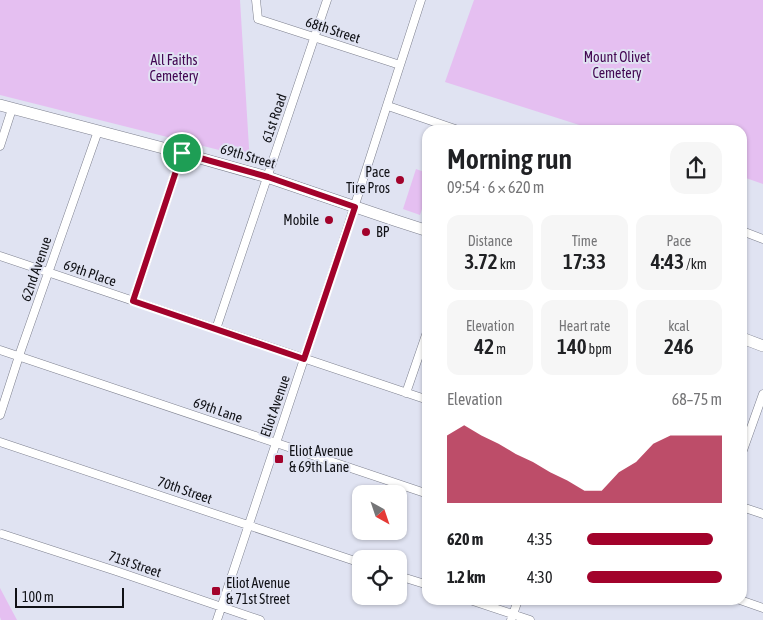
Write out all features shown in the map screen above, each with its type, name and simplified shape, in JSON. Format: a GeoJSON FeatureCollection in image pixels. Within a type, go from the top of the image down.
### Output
{"type":"FeatureCollection","features":[{"type":"Feature","properties":{"kind":"main road","name":"69th Street"},"geometry":{"type":"LineString","coordinates":[[0,105],[268,177],[422,229]]}},
{"type":"Feature","properties":{"kind":"main road"},"geometry":{"type":"LineString","coordinates":[[747,340],[763,346]]}},
{"type":"Feature","properties":{"kind":"street","name":"68th Street"},"geometry":{"type":"LineString","coordinates":[[256,0],[258,19],[400,65]]}},
{"type":"Feature","properties":{"kind":"street","name":"61st Road"},"geometry":{"type":"LineString","coordinates":[[216,329],[327,0]]}},
{"type":"Feature","properties":{"kind":"street","name":"Eliot Avenue"},"geometry":{"type":"LineString","coordinates":[[217,620],[355,207],[421,0]]}},
{"type":"Feature","properties":{"kind":"street"},"geometry":{"type":"LineString","coordinates":[[388,106],[443,125]]}},
{"type":"Feature","properties":{"kind":"street"},"geometry":{"type":"LineString","coordinates":[[0,146],[12,109]]}},
{"type":"Feature","properties":{"kind":"street","name":"62nd Avenue"},"geometry":{"type":"LineString","coordinates":[[0,416],[19,356],[98,131]]}},
{"type":"Feature","properties":{"kind":"street"},"geometry":{"type":"LineString","coordinates":[[133,301],[182,153]]}},
{"type":"Feature","properties":{"kind":"street"},"geometry":{"type":"LineString","coordinates":[[747,233],[763,239]]}},
{"type":"Feature","properties":{"kind":"street","name":"69th Place"},"geometry":{"type":"LineString","coordinates":[[0,256],[422,398]]}},
{"type":"Feature","properties":{"kind":"street"},"geometry":{"type":"LineString","coordinates":[[406,393],[422,346]]}},
{"type":"Feature","properties":{"kind":"street","name":"69th Lane"},"geometry":{"type":"LineString","coordinates":[[0,350],[422,492]]}},
{"type":"Feature","properties":{"kind":"street"},"geometry":{"type":"LineString","coordinates":[[747,439],[763,394]]}},
{"type":"Feature","properties":{"kind":"street","name":"70th Street"},"geometry":{"type":"LineString","coordinates":[[0,442],[352,560]]}},
{"type":"Feature","properties":{"kind":"street"},"geometry":{"type":"LineString","coordinates":[[747,509],[763,514]]}},
{"type":"Feature","properties":{"kind":"street","name":"71st Street"},"geometry":{"type":"LineString","coordinates":[[2,534],[124,573],[260,620]]}},
{"type":"Feature","properties":{"kind":"street"},"geometry":{"type":"LineString","coordinates":[[407,579],[422,584]]}},
{"type":"Feature","properties":{"kind":"street"},"geometry":{"type":"LineString","coordinates":[[747,602],[763,608]]}},
{"type":"Feature","properties":{"kind":"street"},"geometry":{"type":"LineString","coordinates":[[482,605],[512,617],[530,620]]}},
{"type":"Feature","properties":{"kind":"street"},"geometry":{"type":"LineString","coordinates":[[512,617],[516,605]]}},
{"type":"Feature","properties":{"kind":"green space","name":"All Faiths Cemetery"},"geometry":{"type":"Polygon","coordinates":[[[0,0],[240,0],[251,158],[0,95],[0,0]]]}},
{"type":"Feature","properties":{"kind":"green space","name":"Mount Olivet Cemetery"},"geometry":{"type":"Polygon","coordinates":[[[474,0],[763,0],[763,184],[747,178],[747,125],[579,125],[445,82],[474,0]]]}},
{"type":"Feature","properties":{"kind":"green space"},"geometry":{"type":"Polygon","coordinates":[[[416,169],[422,171],[422,209],[420,215],[403,209],[416,169]]]}},
{"type":"Feature","properties":{"kind":"green space"},"geometry":{"type":"Polygon","coordinates":[[[0,588],[17,620],[1,620],[0,588]]]}},
{"type":"Feature","properties":{"kind":"place","name":"Pace Tire Pros"},"geometry":{"type":"Point","coordinates":[400,180]}},
{"type":"Feature","properties":{"kind":"place","name":"Mobile"},"geometry":{"type":"Point","coordinates":[329,220]}},
{"type":"Feature","properties":{"kind":"place","name":"BP"},"geometry":{"type":"Point","coordinates":[366,232]}},
{"type":"Feature","properties":{"kind":"place","name":"Eliot Avenue & 69th Lane"},"geometry":{"type":"Point","coordinates":[279,459]}},
{"type":"Feature","properties":{"kind":"place","name":"Eliot Avenue & 71st Street"},"geometry":{"type":"Point","coordinates":[216,591]}},
{"type":"Feature","properties":{"kind":"route"},"geometry":{"type":"LineString","coordinates":[[182,153],[268,177],[355,207],[304,359],[133,301],[182,153]]}}]}
